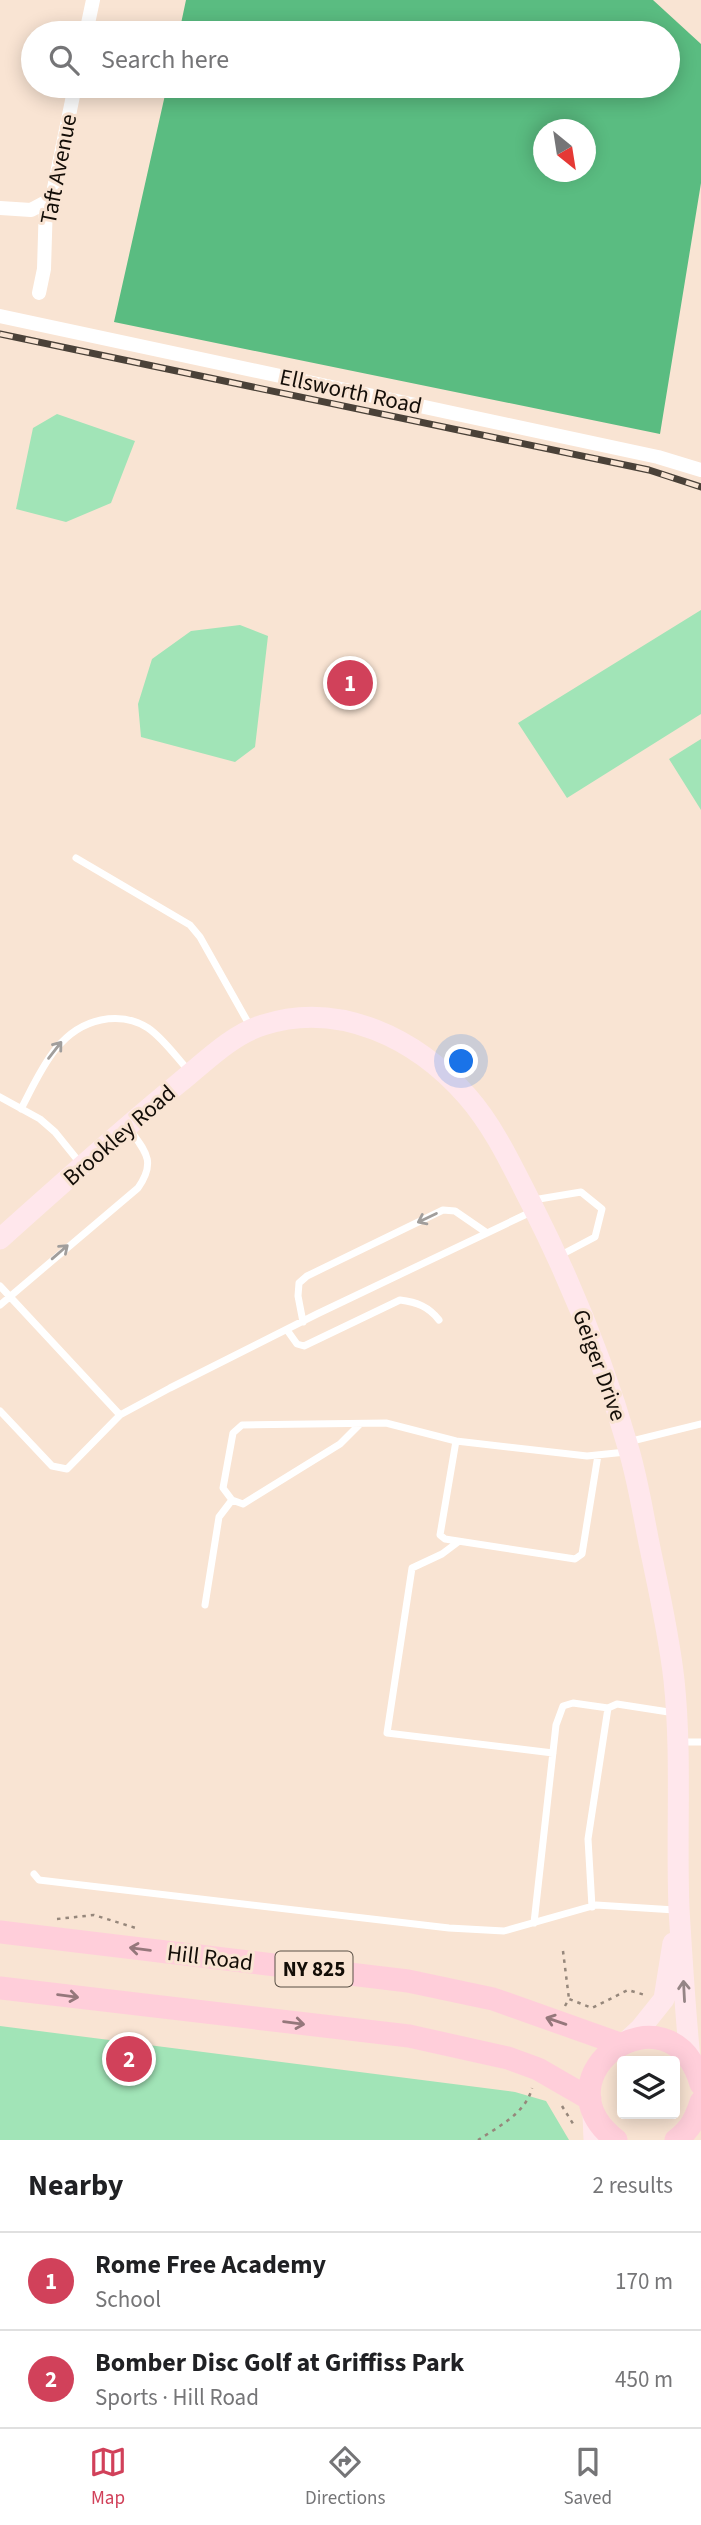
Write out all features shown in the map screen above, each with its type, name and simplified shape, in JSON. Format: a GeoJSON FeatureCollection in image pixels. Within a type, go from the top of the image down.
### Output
{"type":"FeatureCollection","features":[{"type":"Feature","properties":{"kind":"main road","name":"Hill Road"},"geometry":{"type":"LineString","coordinates":[[0,1932],[408,1981],[493,1998],[624,2042]]}},
{"type":"Feature","properties":{"kind":"main road","name":"NY 825"},"geometry":{"type":"LineString","coordinates":[[0,1988],[395,2035],[449,2044],[538,2069],[592,2106],[602,2128],[616,2140]]}},
{"type":"Feature","properties":{"kind":"main road","name":"NY 825"},"geometry":{"type":"LineString","coordinates":[[624,2042],[644,2037],[662,2039],[677,2047],[690,2059]]}},
{"type":"Feature","properties":{"kind":"main road"},"geometry":{"type":"LineString","coordinates":[[592,2106],[591,2083],[597,2067],[607,2053],[624,2042]]}},
{"type":"Feature","properties":{"kind":"main road"},"geometry":{"type":"LineString","coordinates":[[690,2059],[701,2084]]}},
{"type":"Feature","properties":{"kind":"main road"},"geometry":{"type":"LineString","coordinates":[[676,2140],[689,2129],[701,2102]]}},
{"type":"Feature","properties":{"kind":"street"},"geometry":{"type":"LineString","coordinates":[[89,21],[93,0]]}},
{"type":"Feature","properties":{"kind":"street","name":"Taft Avenue"},"geometry":{"type":"LineString","coordinates":[[39,293],[44,269],[47,202],[53,193],[73,98]]}},
{"type":"Feature","properties":{"kind":"street"},"geometry":{"type":"LineString","coordinates":[[0,208],[31,210],[47,202]]}},
{"type":"Feature","properties":{"kind":"street","name":"Ellsworth Road"},"geometry":{"type":"LineString","coordinates":[[0,316],[644,454],[701,470]]}},
{"type":"Feature","properties":{"kind":"street","name":"Geiger Drive"},"geometry":{"type":"LineString","coordinates":[[247,1032],[287,1018],[326,1017],[355,1021],[393,1036],[440,1070],[485,1118],[558,1256],[606,1375],[628,1447],[663,1610],[678,1742],[679,1910],[690,2059]]}},
{"type":"Feature","properties":{"kind":"street","name":"Brookley Road"},"geometry":{"type":"LineString","coordinates":[[0,1239],[191,1073],[247,1032]]}},
{"type":"Feature","properties":{"kind":"street","name":"Geiger Drive"},"geometry":{"type":"LineString","coordinates":[[624,2042],[640,2029],[664,1999],[679,1910]]}},
{"type":"Feature","properties":{"kind":"street"},"geometry":{"type":"LineString","coordinates":[[592,2106],[594,2140]]}},
{"type":"Feature","properties":{"kind":"lane"},"geometry":{"type":"LineString","coordinates":[[76,858],[190,925],[200,937],[247,1032]]}},
{"type":"Feature","properties":{"kind":"lane"},"geometry":{"type":"LineString","coordinates":[[21,1109],[57,1046],[71,1033],[90,1022],[111,1018],[145,1026],[191,1073]]}},
{"type":"Feature","properties":{"kind":"lane"},"geometry":{"type":"LineString","coordinates":[[0,1097],[40,1119],[55,1132],[82,1167]]}},
{"type":"Feature","properties":{"kind":"lane"},"geometry":{"type":"LineString","coordinates":[[0,1305],[138,1188],[147,1175],[148,1157],[128,1126]]}},
{"type":"Feature","properties":{"kind":"lane"},"geometry":{"type":"LineString","coordinates":[[0,1411],[52,1466],[66,1469],[120,1415],[170,1388],[487,1233],[532,1205],[581,1192],[602,1209],[595,1237],[558,1256]]}},
{"type":"Feature","properties":{"kind":"lane"},"geometry":{"type":"LineString","coordinates":[[303,1322],[298,1296],[299,1283],[307,1276],[443,1210],[455,1211],[487,1233]]}},
{"type":"Feature","properties":{"kind":"lane"},"geometry":{"type":"LineString","coordinates":[[0,1286],[120,1415]]}},
{"type":"Feature","properties":{"kind":"lane"},"geometry":{"type":"LineString","coordinates":[[287,1330],[297,1344],[304,1346],[400,1300],[410,1301],[431,1310],[439,1320]]}},
{"type":"Feature","properties":{"kind":"lane"},"geometry":{"type":"LineString","coordinates":[[360,1424],[340,1444],[243,1504],[232,1500],[223,1488],[233,1433],[242,1426],[386,1423],[456,1440],[587,1457],[701,1424]]}},
{"type":"Feature","properties":{"kind":"lane"},"geometry":{"type":"LineString","coordinates":[[456,1440],[440,1535],[458,1542],[575,1559],[582,1554],[598,1455]]}},
{"type":"Feature","properties":{"kind":"lane"},"geometry":{"type":"LineString","coordinates":[[205,1605],[219,1517],[232,1500]]}},
{"type":"Feature","properties":{"kind":"lane"},"geometry":{"type":"LineString","coordinates":[[458,1542],[442,1554],[412,1568],[387,1733],[553,1753]]}},
{"type":"Feature","properties":{"kind":"lane"},"geometry":{"type":"LineString","coordinates":[[534,1923],[556,1725],[563,1706],[573,1703],[608,1708],[617,1704],[676,1713]]}},
{"type":"Feature","properties":{"kind":"lane"},"geometry":{"type":"LineString","coordinates":[[592,1907],[588,1839],[608,1708]]}},
{"type":"Feature","properties":{"kind":"lane"},"geometry":{"type":"LineString","coordinates":[[678,1742],[701,1741]]}},
{"type":"Feature","properties":{"kind":"lane"},"geometry":{"type":"LineString","coordinates":[[34,1874],[39,1880],[449,1928],[504,1931],[592,1907],[679,1910]]}},
{"type":"Feature","properties":{"kind":"path"},"geometry":{"type":"LineString","coordinates":[[563,1951],[569,1999]]}},
{"type":"Feature","properties":{"kind":"path"},"geometry":{"type":"LineString","coordinates":[[478,2140],[523,2108],[533,2085]]}},
{"type":"Feature","properties":{"kind":"green space"},"geometry":{"type":"Polygon","coordinates":[[[186,0],[653,0],[676,21],[182,21],[186,0]]]}},
{"type":"Feature","properties":{"kind":"green space"},"geometry":{"type":"Polygon","coordinates":[[[680,25],[701,44],[701,183],[660,434],[114,322],[164,98],[680,98],[680,25]]]}},
{"type":"Feature","properties":{"kind":"green space"},"geometry":{"type":"Polygon","coordinates":[[[57,414],[135,441],[111,503],[66,522],[16,509],[33,428],[57,414]]]}},
{"type":"Feature","properties":{"kind":"green space"},"geometry":{"type":"Polygon","coordinates":[[[701,610],[701,714],[567,798],[518,723],[701,610]]]}},
{"type":"Feature","properties":{"kind":"green space"},"geometry":{"type":"Polygon","coordinates":[[[240,625],[268,636],[255,747],[235,762],[141,737],[138,704],[152,659],[191,631],[240,625]]]}},
{"type":"Feature","properties":{"kind":"green space"},"geometry":{"type":"Polygon","coordinates":[[[701,739],[701,810],[669,759],[701,739]]]}},
{"type":"Feature","properties":{"kind":"green space"},"geometry":{"type":"Polygon","coordinates":[[[0,2026],[515,2092],[546,2101],[569,2140],[0,2140],[0,2026]]]}},
{"type":"Feature","properties":{"kind":"railway"},"geometry":{"type":"LineString","coordinates":[[0,334],[649,470],[701,487]]}},
{"type":"Feature","properties":{"kind":"place","name":"Rome Free Academy"},"geometry":{"type":"Point","coordinates":[350,683]}},
{"type":"Feature","properties":{"kind":"place","name":"Bomber Disc Golf at Griffiss Park"},"geometry":{"type":"Point","coordinates":[129,2059]}}]}
